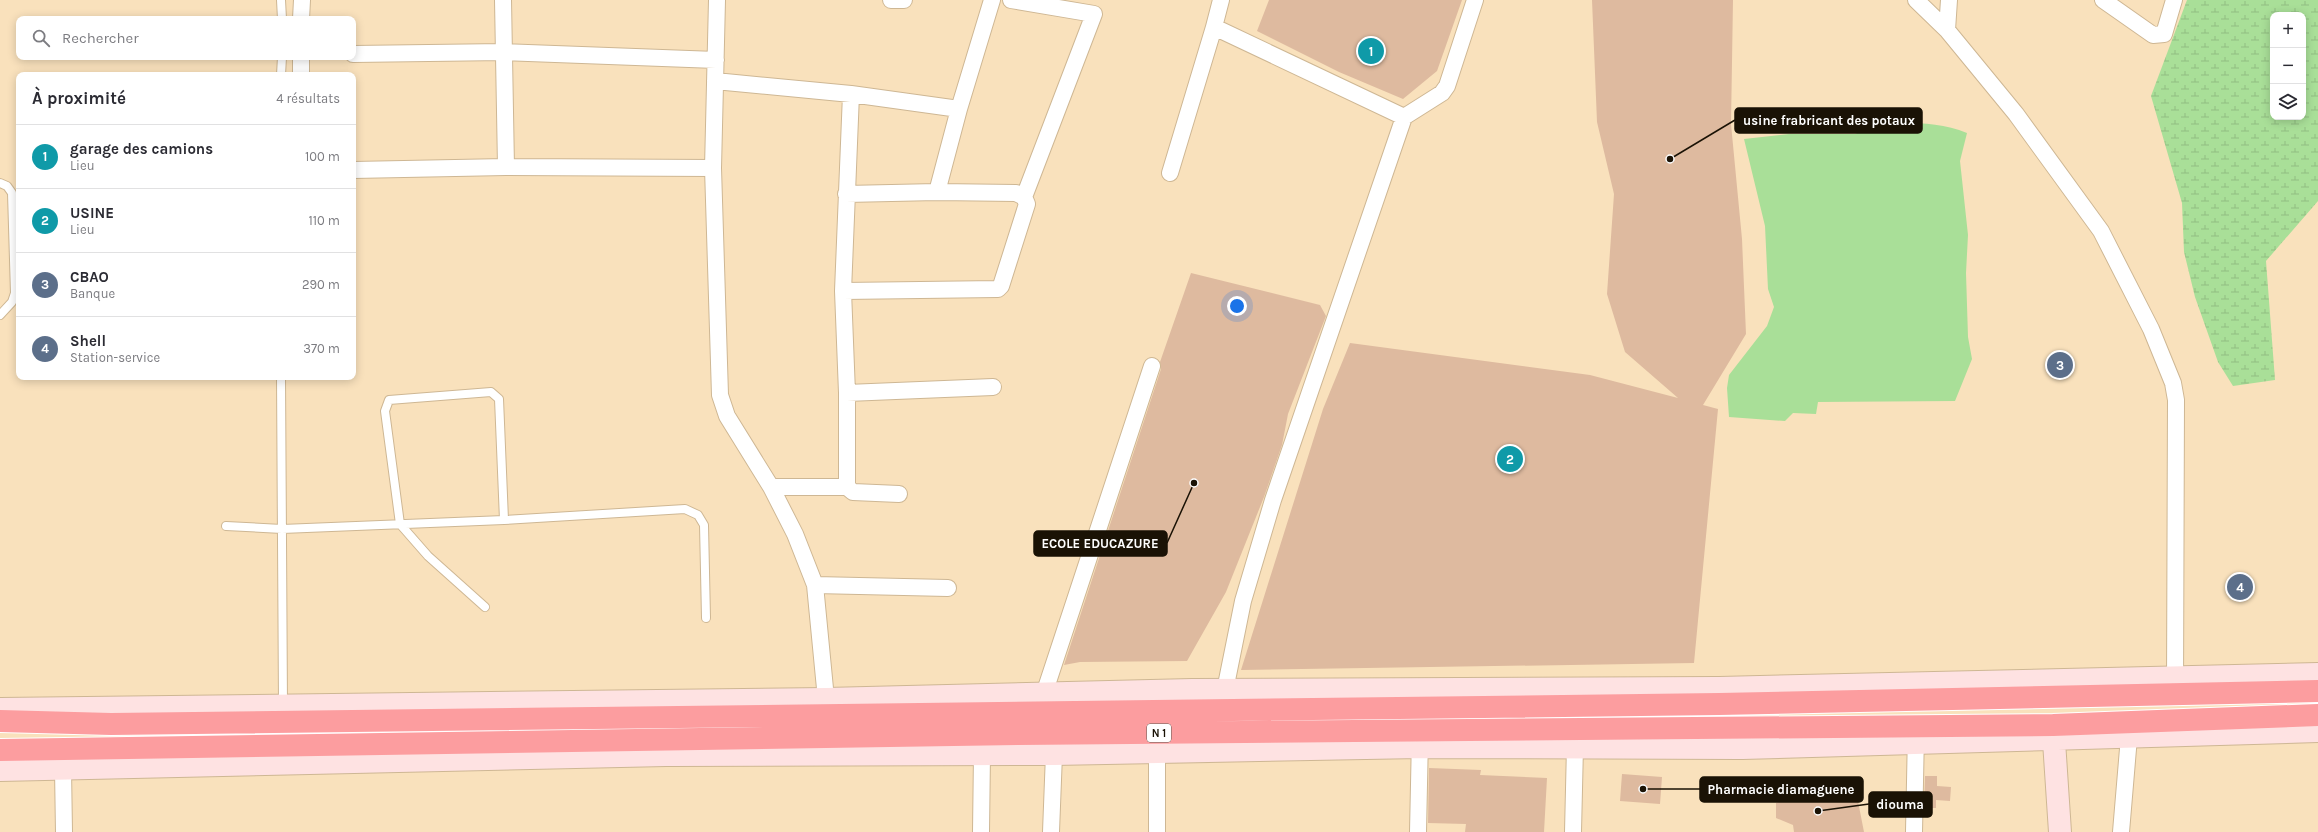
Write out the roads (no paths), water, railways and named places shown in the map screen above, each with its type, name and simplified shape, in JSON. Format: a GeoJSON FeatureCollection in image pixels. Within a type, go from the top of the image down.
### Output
{"type":"FeatureCollection","features":[{"type":"Feature","properties":{"kind":"highway","name":"N 1"},"geometry":{"type":"LineString","coordinates":[[0,722],[111,724],[1223,701],[1719,696],[2175,686],[2318,692]]}},
{"type":"Feature","properties":{"kind":"highway","name":"N 1"},"geometry":{"type":"LineString","coordinates":[[0,750],[1010,734],[1420,739],[1916,735],[2054,732],[2318,715]]}},
{"type":"Feature","properties":{"kind":"street"},"geometry":{"type":"LineString","coordinates":[[301,16],[302,0]]}},
{"type":"Feature","properties":{"kind":"street"},"geometry":{"type":"LineString","coordinates":[[503,0],[506,167]]}},
{"type":"Feature","properties":{"kind":"street"},"geometry":{"type":"LineString","coordinates":[[717,0],[712,168],[720,396],[727,416],[771,487],[796,534],[816,585],[826,699]]}},
{"type":"Feature","properties":{"kind":"street"},"geometry":{"type":"LineString","coordinates":[[892,0],[904,0]]}},
{"type":"Feature","properties":{"kind":"street"},"geometry":{"type":"LineString","coordinates":[[937,192],[959,109],[992,0]]}},
{"type":"Feature","properties":{"kind":"street"},"geometry":{"type":"LineString","coordinates":[[1011,0],[1094,14],[1024,197]]}},
{"type":"Feature","properties":{"kind":"street"},"geometry":{"type":"LineString","coordinates":[[1170,173],[1221,0]]}},
{"type":"Feature","properties":{"kind":"street"},"geometry":{"type":"LineString","coordinates":[[0,709],[826,699],[1044,694],[1223,701],[1244,601],[1273,500],[1404,117],[1442,93],[1447,86],[1475,0]]}},
{"type":"Feature","properties":{"kind":"street"},"geometry":{"type":"LineString","coordinates":[[1916,0],[1947,30],[2016,114],[2101,231],[2151,329],[2173,383],[2176,400],[2175,686],[2318,674]]}},
{"type":"Feature","properties":{"kind":"street"},"geometry":{"type":"LineString","coordinates":[[1947,30],[1949,0]]}},
{"type":"Feature","properties":{"kind":"street"},"geometry":{"type":"LineString","coordinates":[[2103,0],[2153,35],[2159,36],[2164,34],[2174,0]]}},
{"type":"Feature","properties":{"kind":"street"},"geometry":{"type":"LineString","coordinates":[[1214,26],[1404,117]]}},
{"type":"Feature","properties":{"kind":"street"},"geometry":{"type":"LineString","coordinates":[[356,54],[504,52],[716,60]]}},
{"type":"Feature","properties":{"kind":"street"},"geometry":{"type":"LineString","coordinates":[[301,60],[301,72]]}},
{"type":"Feature","properties":{"kind":"street"},"geometry":{"type":"LineString","coordinates":[[715,81],[851,94],[959,109]]}},
{"type":"Feature","properties":{"kind":"street"},"geometry":{"type":"LineString","coordinates":[[847,487],[847,393],[843,291],[851,94]]}},
{"type":"Feature","properties":{"kind":"street"},"geometry":{"type":"LineString","coordinates":[[356,170],[506,167],[712,168]]}},
{"type":"Feature","properties":{"kind":"street"},"geometry":{"type":"LineString","coordinates":[[843,291],[998,289],[1001,286],[1027,204],[1024,197],[1016,193],[937,192],[846,194]]}},
{"type":"Feature","properties":{"kind":"street"},"geometry":{"type":"LineString","coordinates":[[1044,694],[1103,508],[1152,366]]}},
{"type":"Feature","properties":{"kind":"street"},"geometry":{"type":"LineString","coordinates":[[847,393],[993,387]]}},
{"type":"Feature","properties":{"kind":"street"},"geometry":{"type":"LineString","coordinates":[[771,487],[847,487],[853,492],[899,494]]}},
{"type":"Feature","properties":{"kind":"street"},"geometry":{"type":"LineString","coordinates":[[816,585],[948,588]]}},
{"type":"Feature","properties":{"kind":"street"},"geometry":{"type":"LineString","coordinates":[[2060,832],[2054,732],[2129,737],[2318,731]]}},
{"type":"Feature","properties":{"kind":"street"},"geometry":{"type":"LineString","coordinates":[[0,770],[666,755],[1054,754],[1157,752],[1420,739],[1575,746],[1742,748],[1916,735],[1914,832]]}},
{"type":"Feature","properties":{"kind":"street"},"geometry":{"type":"LineString","coordinates":[[2121,832],[2129,737]]}},
{"type":"Feature","properties":{"kind":"street"},"geometry":{"type":"LineString","coordinates":[[1418,832],[1420,739]]}},
{"type":"Feature","properties":{"kind":"street"},"geometry":{"type":"LineString","coordinates":[[1573,832],[1575,746]]}},
{"type":"Feature","properties":{"kind":"street"},"geometry":{"type":"LineString","coordinates":[[1157,752],[1157,832]]}},
{"type":"Feature","properties":{"kind":"street"},"geometry":{"type":"LineString","coordinates":[[981,832],[982,754]]}},
{"type":"Feature","properties":{"kind":"street"},"geometry":{"type":"LineString","coordinates":[[1051,832],[1054,754]]}},
{"type":"Feature","properties":{"kind":"street"},"geometry":{"type":"LineString","coordinates":[[63,769],[64,832]]}},
{"type":"Feature","properties":{"kind":"lane"},"geometry":{"type":"LineString","coordinates":[[281,0],[282,16]]}},
{"type":"Feature","properties":{"kind":"lane"},"geometry":{"type":"LineString","coordinates":[[281,72],[282,60]]}},
{"type":"Feature","properties":{"kind":"lane"},"geometry":{"type":"LineString","coordinates":[[0,183],[7,186],[12,193],[15,293],[12,302],[0,315]]}},
{"type":"Feature","properties":{"kind":"lane"},"geometry":{"type":"LineString","coordinates":[[281,380],[284,706]]}},
{"type":"Feature","properties":{"kind":"lane"},"geometry":{"type":"LineString","coordinates":[[485,607],[428,556],[400,524],[385,411],[389,400],[490,392],[499,399],[504,520]]}},
{"type":"Feature","properties":{"kind":"lane"},"geometry":{"type":"LineString","coordinates":[[226,526],[282,529],[504,520],[685,509],[698,515],[704,525],[706,618]]}},
{"type":"Feature","properties":{"kind":"place","name":"garage des camions"},"geometry":{"type":"Point","coordinates":[1371,51]}},
{"type":"Feature","properties":{"kind":"place","name":"usine frabricant des potaux"},"geometry":{"type":"Point","coordinates":[1670,159]}},
{"type":"Feature","properties":{"kind":"place","name":"CBAO"},"geometry":{"type":"Point","coordinates":[2060,365]}},
{"type":"Feature","properties":{"kind":"place","name":"USINE"},"geometry":{"type":"Point","coordinates":[1510,459]}},
{"type":"Feature","properties":{"kind":"place","name":"ECOLE EDUCAZURE"},"geometry":{"type":"Point","coordinates":[1194,483]}},
{"type":"Feature","properties":{"kind":"place","name":"Shell"},"geometry":{"type":"Point","coordinates":[2240,587]}},
{"type":"Feature","properties":{"kind":"place","name":"Pharmacie diamaguene"},"geometry":{"type":"Point","coordinates":[1643,789]}},
{"type":"Feature","properties":{"kind":"place","name":"diouma"},"geometry":{"type":"Point","coordinates":[1818,811]}}]}
